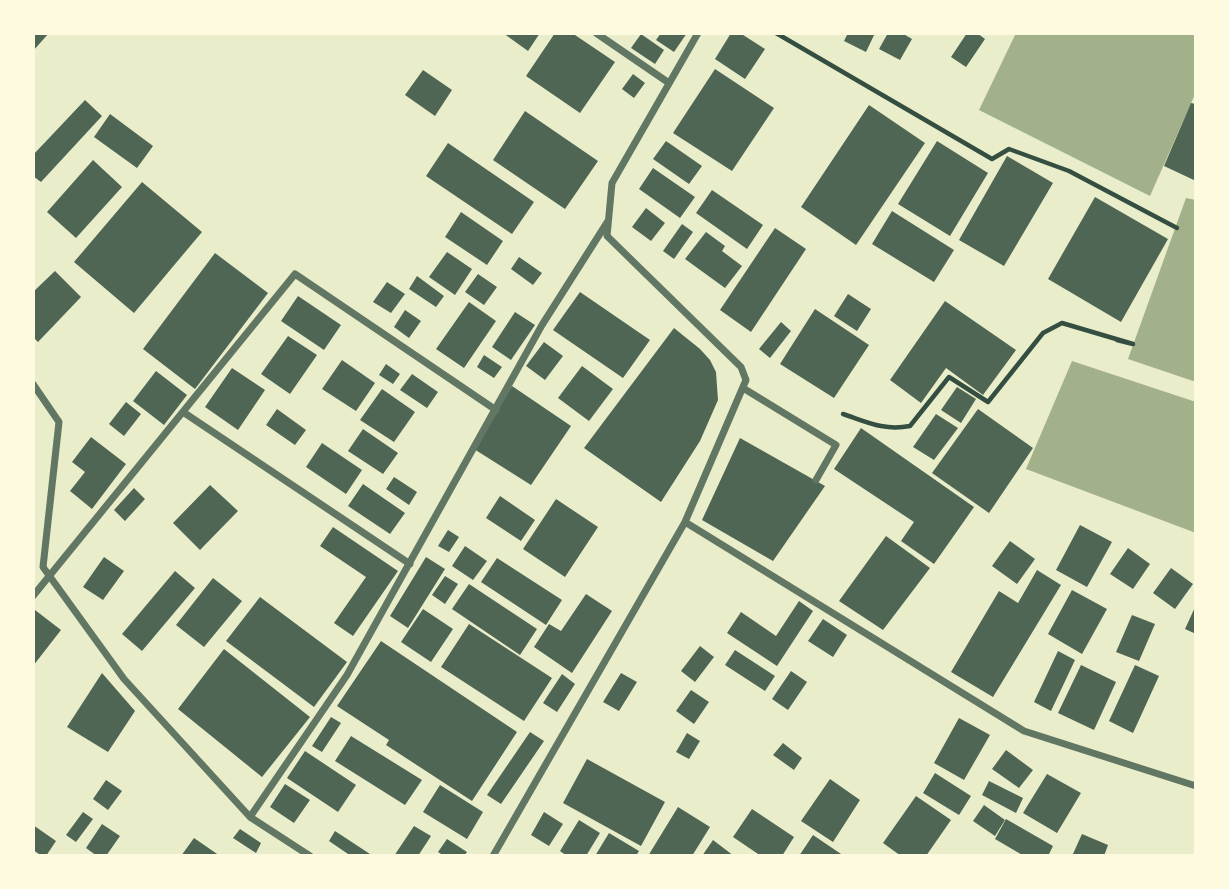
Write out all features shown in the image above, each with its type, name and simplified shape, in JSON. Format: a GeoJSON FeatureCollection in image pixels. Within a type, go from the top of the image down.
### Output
{"type":"FeatureCollection","features":[{"type":"Feature","properties":{"kind":"street"},"geometry":{"type":"LineString","coordinates":[[596,33],[669,83]]}},
{"type":"Feature","properties":{"kind":"street"},"geometry":{"type":"LineString","coordinates":[[493,856],[685,522],[746,380],[741,367],[607,236],[612,183],[698,33]]}},
{"type":"Feature","properties":{"kind":"street"},"geometry":{"type":"LineString","coordinates":[[250,817],[347,675],[542,325],[609,219]]}},
{"type":"Feature","properties":{"kind":"street"},"geometry":{"type":"LineString","coordinates":[[33,596],[295,274],[496,410]]}},
{"type":"Feature","properties":{"kind":"street"},"geometry":{"type":"LineString","coordinates":[[33,384],[58,422],[43,567],[124,679],[250,817],[310,856]]}},
{"type":"Feature","properties":{"kind":"street"},"geometry":{"type":"LineString","coordinates":[[743,387],[836,444],[816,480]]}},
{"type":"Feature","properties":{"kind":"street"},"geometry":{"type":"LineString","coordinates":[[183,412],[410,564]]}},
{"type":"Feature","properties":{"kind":"street"},"geometry":{"type":"LineString","coordinates":[[685,522],[1024,731],[1196,786]]}},
{"type":"Feature","properties":{"kind":"path"},"geometry":{"type":"LineString","coordinates":[[776,33],[992,159],[1009,149],[1069,171],[1177,228]]}},
{"type":"Feature","properties":{"kind":"path"},"geometry":{"type":"LineString","coordinates":[[833,410],[873,425],[894,429],[910,426],[949,377],[988,402],[1043,333],[1062,323],[1133,344],[1117,340]]}},
{"type":"Feature","properties":{"kind":"shaded area"},"geometry":{"type":"Polygon","coordinates":[[[1016,33],[1196,33],[1196,92],[1150,196],[979,110],[1016,33]]]}},
{"type":"Feature","properties":{"kind":"shaded area"},"geometry":{"type":"Polygon","coordinates":[[[1186,198],[1196,200],[1196,382],[1128,359],[1186,198]]]}},
{"type":"Feature","properties":{"kind":"shaded area"},"geometry":{"type":"Polygon","coordinates":[[[1072,361],[1196,402],[1196,533],[1026,469],[1072,361]]]}},
{"type":"Feature","properties":{"kind":"building"},"geometry":{"type":"Polygon","coordinates":[[[33,33],[49,33],[33,51],[33,33]]]}},
{"type":"Feature","properties":{"kind":"building"},"geometry":{"type":"Polygon","coordinates":[[[503,33],[540,33],[528,51],[503,33]]]}},
{"type":"Feature","properties":{"kind":"building"},"geometry":{"type":"Polygon","coordinates":[[[555,33],[572,33],[615,62],[580,113],[526,76],[555,33]]]}},
{"type":"Feature","properties":{"kind":"building"},"geometry":{"type":"Polygon","coordinates":[[[661,33],[687,33],[674,52],[656,40],[661,33]]]}},
{"type":"Feature","properties":{"kind":"building"},"geometry":{"type":"Polygon","coordinates":[[[731,33],[740,33],[765,49],[745,79],[715,59],[731,33]]]}},
{"type":"Feature","properties":{"kind":"building"},"geometry":{"type":"Polygon","coordinates":[[[848,33],[875,33],[866,52],[844,41],[848,33]]]}},
{"type":"Feature","properties":{"kind":"building"},"geometry":{"type":"Polygon","coordinates":[[[888,33],[902,33],[912,39],[900,60],[879,49],[888,33]]]}},
{"type":"Feature","properties":{"kind":"building"},"geometry":{"type":"Polygon","coordinates":[[[967,33],[977,33],[985,39],[966,67],[951,57],[967,33]]]}},
{"type":"Feature","properties":{"kind":"building"},"geometry":{"type":"Polygon","coordinates":[[[641,34],[664,50],[655,64],[631,48],[641,34]]]}},
{"type":"Feature","properties":{"kind":"building"},"geometry":{"type":"Polygon","coordinates":[[[715,69],[774,108],[732,171],[673,133],[715,69]]]}},
{"type":"Feature","properties":{"kind":"building"},"geometry":{"type":"Polygon","coordinates":[[[423,70],[452,90],[435,116],[405,95],[423,70]]]}},
{"type":"Feature","properties":{"kind":"building"},"geometry":{"type":"Polygon","coordinates":[[[633,74],[645,83],[634,98],[622,89],[633,74]]]}},
{"type":"Feature","properties":{"kind":"building"},"geometry":{"type":"Polygon","coordinates":[[[85,100],[102,116],[41,182],[33,176],[33,155],[85,100]]]}},
{"type":"Feature","properties":{"kind":"building"},"geometry":{"type":"Polygon","coordinates":[[[1191,103],[1196,104],[1196,181],[1164,166],[1191,103]]]}},
{"type":"Feature","properties":{"kind":"building"},"geometry":{"type":"Polygon","coordinates":[[[869,105],[925,143],[856,245],[801,207],[869,105]]]}},
{"type":"Feature","properties":{"kind":"building"},"geometry":{"type":"Polygon","coordinates":[[[525,111],[598,161],[565,209],[493,160],[525,111]]]}},
{"type":"Feature","properties":{"kind":"building"},"geometry":{"type":"Polygon","coordinates":[[[110,114],[153,146],[137,168],[94,137],[110,114]]]}},
{"type":"Feature","properties":{"kind":"building"},"geometry":{"type":"Polygon","coordinates":[[[666,141],[702,166],[689,184],[653,159],[666,141]]]}},
{"type":"Feature","properties":{"kind":"building"},"geometry":{"type":"Polygon","coordinates":[[[937,141],[988,173],[950,236],[898,204],[937,141]]]}},
{"type":"Feature","properties":{"kind":"building"},"geometry":{"type":"Polygon","coordinates":[[[448,143],[534,202],[512,234],[426,176],[448,143]]]}},
{"type":"Feature","properties":{"kind":"building"},"geometry":{"type":"Polygon","coordinates":[[[1007,156],[1053,183],[1004,266],[959,240],[1007,156]]]}},
{"type":"Feature","properties":{"kind":"building"},"geometry":{"type":"Polygon","coordinates":[[[93,160],[122,187],[76,238],[47,212],[93,160]]]}},
{"type":"Feature","properties":{"kind":"building"},"geometry":{"type":"Polygon","coordinates":[[[653,168],[695,197],[680,218],[639,189],[653,168]]]}},
{"type":"Feature","properties":{"kind":"building"},"geometry":{"type":"Polygon","coordinates":[[[142,182],[202,232],[134,313],[74,262],[142,182]]]}},
{"type":"Feature","properties":{"kind":"building"},"geometry":{"type":"Polygon","coordinates":[[[712,190],[763,225],[747,249],[696,213],[712,190]]]}},
{"type":"Feature","properties":{"kind":"building"},"geometry":{"type":"Polygon","coordinates":[[[1095,197],[1168,239],[1121,322],[1048,279],[1095,197]]]}},
{"type":"Feature","properties":{"kind":"building"},"geometry":{"type":"Polygon","coordinates":[[[646,208],[665,223],[651,241],[632,227],[646,208]]]}},
{"type":"Feature","properties":{"kind":"building"},"geometry":{"type":"Polygon","coordinates":[[[892,211],[954,250],[934,282],[872,244],[892,211]]]}},
{"type":"Feature","properties":{"kind":"building"},"geometry":{"type":"Polygon","coordinates":[[[461,212],[503,241],[487,265],[445,237],[461,212]]]}},
{"type":"Feature","properties":{"kind":"building"},"geometry":{"type":"Polygon","coordinates":[[[682,224],[693,232],[674,259],[663,251],[682,224]]]}},
{"type":"Feature","properties":{"kind":"building"},"geometry":{"type":"Polygon","coordinates":[[[775,228],[806,249],[751,332],[720,310],[775,228]]]}},
{"type":"Feature","properties":{"kind":"building"},"geometry":{"type":"Polygon","coordinates":[[[706,232],[725,246],[722,251],[742,266],[725,288],[685,259],[706,232]]]}},
{"type":"Feature","properties":{"kind":"building"},"geometry":{"type":"Polygon","coordinates":[[[447,252],[472,269],[455,295],[429,277],[447,252]]]}},
{"type":"Feature","properties":{"kind":"building"},"geometry":{"type":"Polygon","coordinates":[[[215,253],[268,293],[195,389],[143,349],[215,253]]]}},
{"type":"Feature","properties":{"kind":"building"},"geometry":{"type":"Polygon","coordinates":[[[519,257],[542,273],[533,285],[511,269],[519,257]]]}},
{"type":"Feature","properties":{"kind":"building"},"geometry":{"type":"Polygon","coordinates":[[[55,271],[81,297],[38,342],[33,337],[33,292],[55,271]]]}},
{"type":"Feature","properties":{"kind":"building"},"geometry":{"type":"Polygon","coordinates":[[[478,274],[497,287],[484,305],[465,292],[478,274]]]}},
{"type":"Feature","properties":{"kind":"building"},"geometry":{"type":"Polygon","coordinates":[[[417,276],[444,296],[436,307],[409,289],[417,276]]]}},
{"type":"Feature","properties":{"kind":"building"},"geometry":{"type":"Polygon","coordinates":[[[387,282],[405,294],[391,313],[373,302],[387,282]]]}},
{"type":"Feature","properties":{"kind":"building"},"geometry":{"type":"Polygon","coordinates":[[[580,292],[650,340],[623,378],[553,330],[580,292]]]}},
{"type":"Feature","properties":{"kind":"building"},"geometry":{"type":"Polygon","coordinates":[[[848,294],[871,309],[857,331],[834,316],[848,294]]]}},
{"type":"Feature","properties":{"kind":"building"},"geometry":{"type":"Polygon","coordinates":[[[298,296],[341,325],[324,350],[281,321],[298,296]]]}},
{"type":"Feature","properties":{"kind":"building"},"geometry":{"type":"Polygon","coordinates":[[[945,301],[1016,350],[983,395],[946,368],[921,403],[890,380],[945,301]]]}},
{"type":"Feature","properties":{"kind":"building"},"geometry":{"type":"Polygon","coordinates":[[[469,302],[496,321],[464,368],[436,349],[469,302]]]}},
{"type":"Feature","properties":{"kind":"building"},"geometry":{"type":"Polygon","coordinates":[[[815,309],[869,345],[834,398],[780,364],[815,309]]]}},
{"type":"Feature","properties":{"kind":"building"},"geometry":{"type":"Polygon","coordinates":[[[405,310],[421,321],[409,338],[394,327],[405,310]]]}},
{"type":"Feature","properties":{"kind":"building"},"geometry":{"type":"Polygon","coordinates":[[[515,312],[535,325],[511,360],[492,347],[515,312]]]}},
{"type":"Feature","properties":{"kind":"building"},"geometry":{"type":"Polygon","coordinates":[[[781,322],[791,331],[770,358],[759,349],[781,322]]]}},
{"type":"Feature","properties":{"kind":"building"},"geometry":{"type":"Polygon","coordinates":[[[674,328],[710,360],[716,372],[718,400],[700,441],[661,502],[584,448],[674,328]]]}},
{"type":"Feature","properties":{"kind":"building"},"geometry":{"type":"Polygon","coordinates":[[[288,336],[317,355],[290,394],[261,374],[288,336]]]}},
{"type":"Feature","properties":{"kind":"building"},"geometry":{"type":"Polygon","coordinates":[[[544,342],[563,356],[545,380],[526,366],[544,342]]]}},
{"type":"Feature","properties":{"kind":"building"},"geometry":{"type":"Polygon","coordinates":[[[484,355],[502,367],[494,378],[477,367],[484,355]]]}},
{"type":"Feature","properties":{"kind":"building"},"geometry":{"type":"Polygon","coordinates":[[[342,360],[375,383],[356,411],[322,389],[342,360]]]}},
{"type":"Feature","properties":{"kind":"building"},"geometry":{"type":"Polygon","coordinates":[[[386,364],[400,374],[393,384],[379,375],[386,364]]]}},
{"type":"Feature","properties":{"kind":"building"},"geometry":{"type":"Polygon","coordinates":[[[582,366],[613,389],[589,421],[558,398],[582,366]]]}},
{"type":"Feature","properties":{"kind":"building"},"geometry":{"type":"Polygon","coordinates":[[[232,368],[265,390],[238,430],[205,407],[232,368]]]}},
{"type":"Feature","properties":{"kind":"building"},"geometry":{"type":"Polygon","coordinates":[[[156,371],[187,395],[164,425],[133,401],[156,371]]]}},
{"type":"Feature","properties":{"kind":"building"},"geometry":{"type":"Polygon","coordinates":[[[412,374],[438,392],[427,408],[400,390],[412,374]]]}},
{"type":"Feature","properties":{"kind":"building"},"geometry":{"type":"Polygon","coordinates":[[[512,386],[571,426],[531,485],[474,449],[512,386]]]}},
{"type":"Feature","properties":{"kind":"building"},"geometry":{"type":"Polygon","coordinates":[[[957,387],[976,399],[961,423],[941,410],[957,387]]]}},
{"type":"Feature","properties":{"kind":"building"},"geometry":{"type":"Polygon","coordinates":[[[382,389],[415,412],[394,442],[360,420],[382,389]]]}},
{"type":"Feature","properties":{"kind":"building"},"geometry":{"type":"Polygon","coordinates":[[[126,402],[141,414],[124,436],[109,424],[126,402]]]}},
{"type":"Feature","properties":{"kind":"building"},"geometry":{"type":"Polygon","coordinates":[[[277,409],[306,430],[295,445],[266,425],[277,409]]]}},
{"type":"Feature","properties":{"kind":"building"},"geometry":{"type":"Polygon","coordinates":[[[978,409],[1033,448],[989,513],[932,473],[978,409]]]}},
{"type":"Feature","properties":{"kind":"building"},"geometry":{"type":"Polygon","coordinates":[[[936,414],[958,428],[934,460],[913,447],[936,414]]]}},
{"type":"Feature","properties":{"kind":"building"},"geometry":{"type":"Polygon","coordinates":[[[861,428],[974,507],[934,564],[901,541],[914,522],[834,469],[861,428]]]}},
{"type":"Feature","properties":{"kind":"building"},"geometry":{"type":"Polygon","coordinates":[[[363,429],[398,453],[383,474],[348,451],[363,429]]]}},
{"type":"Feature","properties":{"kind":"building"},"geometry":{"type":"Polygon","coordinates":[[[91,437],[126,464],[92,509],[70,491],[85,472],[72,462],[91,437]]]}},
{"type":"Feature","properties":{"kind":"building"},"geometry":{"type":"Polygon","coordinates":[[[740,438],[825,486],[773,561],[702,520],[740,438]]]}},
{"type":"Feature","properties":{"kind":"building"},"geometry":{"type":"Polygon","coordinates":[[[322,443],[362,470],[346,494],[306,467],[322,443]]]}},
{"type":"Feature","properties":{"kind":"building"},"geometry":{"type":"Polygon","coordinates":[[[394,477],[417,492],[409,505],[386,489],[394,477]]]}},
{"type":"Feature","properties":{"kind":"building"},"geometry":{"type":"Polygon","coordinates":[[[363,484],[405,513],[390,534],[348,506],[363,484]]]}},
{"type":"Feature","properties":{"kind":"building"},"geometry":{"type":"Polygon","coordinates":[[[210,485],[238,511],[200,550],[173,523],[210,485]]]}},
{"type":"Feature","properties":{"kind":"building"},"geometry":{"type":"Polygon","coordinates":[[[134,488],[145,499],[125,521],[114,510],[134,488]]]}},
{"type":"Feature","properties":{"kind":"building"},"geometry":{"type":"Polygon","coordinates":[[[500,496],[535,520],[521,541],[486,518],[500,496]]]}},
{"type":"Feature","properties":{"kind":"building"},"geometry":{"type":"Polygon","coordinates":[[[556,499],[598,527],[565,577],[523,549],[556,499]]]}},
{"type":"Feature","properties":{"kind":"building"},"geometry":{"type":"Polygon","coordinates":[[[1080,525],[1112,542],[1087,587],[1056,570],[1080,525]]]}},
{"type":"Feature","properties":{"kind":"building"},"geometry":{"type":"Polygon","coordinates":[[[333,527],[398,571],[353,636],[334,623],[366,577],[320,546],[333,527]]]}},
{"type":"Feature","properties":{"kind":"building"},"geometry":{"type":"Polygon","coordinates":[[[448,530],[459,537],[449,552],[438,546],[448,530]]]}},
{"type":"Feature","properties":{"kind":"building"},"geometry":{"type":"Polygon","coordinates":[[[886,536],[930,568],[883,630],[839,601],[886,536]]]}},
{"type":"Feature","properties":{"kind":"building"},"geometry":{"type":"Polygon","coordinates":[[[1010,541],[1035,559],[1017,584],[992,566],[1010,541]]]}},
{"type":"Feature","properties":{"kind":"building"},"geometry":{"type":"Polygon","coordinates":[[[465,546],[487,561],[473,580],[452,566],[465,546]]]}},
{"type":"Feature","properties":{"kind":"building"},"geometry":{"type":"Polygon","coordinates":[[[1128,548],[1150,564],[1133,589],[1110,574],[1128,548]]]}},
{"type":"Feature","properties":{"kind":"building"},"geometry":{"type":"Polygon","coordinates":[[[104,557],[124,571],[103,600],[83,587],[104,557]]]}},
{"type":"Feature","properties":{"kind":"building"},"geometry":{"type":"Polygon","coordinates":[[[426,557],[445,569],[408,628],[390,616],[426,557]]]}},
{"type":"Feature","properties":{"kind":"building"},"geometry":{"type":"Polygon","coordinates":[[[497,558],[562,600],[546,625],[481,582],[497,558]]]}},
{"type":"Feature","properties":{"kind":"building"},"geometry":{"type":"Polygon","coordinates":[[[1171,568],[1193,584],[1175,609],[1153,593],[1171,568]]]}},
{"type":"Feature","properties":{"kind":"building"},"geometry":{"type":"Polygon","coordinates":[[[1037,570],[1061,585],[993,697],[951,672],[999,591],[1018,603],[1037,570]]]}},
{"type":"Feature","properties":{"kind":"building"},"geometry":{"type":"Polygon","coordinates":[[[175,571],[195,588],[142,651],[122,634],[175,571]]]}},
{"type":"Feature","properties":{"kind":"building"},"geometry":{"type":"Polygon","coordinates":[[[445,576],[458,584],[445,604],[432,595],[445,576]]]}},
{"type":"Feature","properties":{"kind":"building"},"geometry":{"type":"Polygon","coordinates":[[[213,578],[242,601],[204,647],[176,625],[213,578]]]}},
{"type":"Feature","properties":{"kind":"building"},"geometry":{"type":"Polygon","coordinates":[[[469,584],[537,629],[520,655],[452,609],[469,584]]]}},
{"type":"Feature","properties":{"kind":"building"},"geometry":{"type":"Polygon","coordinates":[[[1072,590],[1107,609],[1082,654],[1048,634],[1072,590]]]}},
{"type":"Feature","properties":{"kind":"building"},"geometry":{"type":"Polygon","coordinates":[[[586,594],[612,611],[572,673],[534,647],[549,624],[561,631],[586,594]]]}},
{"type":"Feature","properties":{"kind":"building"},"geometry":{"type":"Polygon","coordinates":[[[260,597],[347,662],[314,707],[226,641],[260,597]]]}},
{"type":"Feature","properties":{"kind":"building"},"geometry":{"type":"Polygon","coordinates":[[[799,601],[813,611],[777,666],[727,633],[741,612],[776,636],[799,601]]]}},
{"type":"Feature","properties":{"kind":"building"},"geometry":{"type":"Polygon","coordinates":[[[1196,605],[1196,634],[1185,629],[1196,605]]]}},
{"type":"Feature","properties":{"kind":"building"},"geometry":{"type":"Polygon","coordinates":[[[423,609],[453,629],[431,662],[401,642],[423,609]]]}},
{"type":"Feature","properties":{"kind":"building"},"geometry":{"type":"Polygon","coordinates":[[[35,610],[61,630],[33,666],[33,612],[35,610]]]}},
{"type":"Feature","properties":{"kind":"building"},"geometry":{"type":"Polygon","coordinates":[[[1132,615],[1155,624],[1139,661],[1116,652],[1132,615]]]}},
{"type":"Feature","properties":{"kind":"building"},"geometry":{"type":"Polygon","coordinates":[[[823,619],[847,635],[833,657],[808,641],[823,619]]]}},
{"type":"Feature","properties":{"kind":"building"},"geometry":{"type":"Polygon","coordinates":[[[469,624],[552,678],[524,721],[441,667],[469,624]]]}},
{"type":"Feature","properties":{"kind":"building"},"geometry":{"type":"Polygon","coordinates":[[[381,641],[517,732],[472,801],[386,745],[389,740],[337,706],[381,641]]]}},
{"type":"Feature","properties":{"kind":"building"},"geometry":{"type":"Polygon","coordinates":[[[700,646],[714,657],[695,682],[681,671],[700,646]]]}},
{"type":"Feature","properties":{"kind":"building"},"geometry":{"type":"Polygon","coordinates":[[[224,649],[310,717],[262,777],[178,709],[224,649]]]}},
{"type":"Feature","properties":{"kind":"building"},"geometry":{"type":"Polygon","coordinates":[[[735,650],[775,676],[765,691],[725,665],[735,650]]]}},
{"type":"Feature","properties":{"kind":"building"},"geometry":{"type":"Polygon","coordinates":[[[1058,651],[1075,660],[1051,711],[1034,702],[1058,651]]]}},
{"type":"Feature","properties":{"kind":"building"},"geometry":{"type":"Polygon","coordinates":[[[1081,665],[1116,682],[1094,730],[1058,713],[1081,665]]]}},
{"type":"Feature","properties":{"kind":"building"},"geometry":{"type":"Polygon","coordinates":[[[1135,665],[1159,676],[1133,733],[1109,721],[1135,665]]]}},
{"type":"Feature","properties":{"kind":"building"},"geometry":{"type":"Polygon","coordinates":[[[791,671],[807,682],[788,710],[772,699],[791,671]]]}},
{"type":"Feature","properties":{"kind":"building"},"geometry":{"type":"Polygon","coordinates":[[[102,673],[135,711],[108,752],[67,727],[102,673]]]}},
{"type":"Feature","properties":{"kind":"building"},"geometry":{"type":"Polygon","coordinates":[[[621,673],[637,682],[619,711],[603,702],[621,673]]]}},
{"type":"Feature","properties":{"kind":"building"},"geometry":{"type":"Polygon","coordinates":[[[562,674],[575,684],[557,712],[543,703],[562,674]]]}},
{"type":"Feature","properties":{"kind":"building"},"geometry":{"type":"Polygon","coordinates":[[[691,690],[709,702],[694,724],[676,711],[691,690]]]}},
{"type":"Feature","properties":{"kind":"building"},"geometry":{"type":"Polygon","coordinates":[[[331,717],[341,723],[322,752],[312,746],[331,717]]]}},
{"type":"Feature","properties":{"kind":"building"},"geometry":{"type":"Polygon","coordinates":[[[959,718],[990,735],[964,780],[934,763],[959,718]]]}},
{"type":"Feature","properties":{"kind":"building"},"geometry":{"type":"Polygon","coordinates":[[[530,732],[544,741],[501,804],[487,795],[530,732]]]}},
{"type":"Feature","properties":{"kind":"building"},"geometry":{"type":"Polygon","coordinates":[[[687,733],[700,741],[689,759],[676,752],[687,733]]]}},
{"type":"Feature","properties":{"kind":"building"},"geometry":{"type":"Polygon","coordinates":[[[351,736],[422,780],[405,805],[335,761],[351,736]]]}},
{"type":"Feature","properties":{"kind":"building"},"geometry":{"type":"Polygon","coordinates":[[[783,743],[802,758],[794,770],[773,755],[783,743]]]}},
{"type":"Feature","properties":{"kind":"building"},"geometry":{"type":"Polygon","coordinates":[[[1006,750],[1033,770],[1019,788],[992,769],[1006,750]]]}},
{"type":"Feature","properties":{"kind":"building"},"geometry":{"type":"Polygon","coordinates":[[[305,751],[356,785],[338,812],[287,778],[305,751]]]}},
{"type":"Feature","properties":{"kind":"building"},"geometry":{"type":"Polygon","coordinates":[[[587,759],[665,802],[641,846],[563,803],[587,759]]]}},
{"type":"Feature","properties":{"kind":"building"},"geometry":{"type":"Polygon","coordinates":[[[935,773],[971,796],[959,815],[923,793],[935,773]]]}},
{"type":"Feature","properties":{"kind":"building"},"geometry":{"type":"Polygon","coordinates":[[[1047,774],[1081,793],[1057,833],[1023,813],[1047,774]]]}},
{"type":"Feature","properties":{"kind":"building"},"geometry":{"type":"Polygon","coordinates":[[[830,779],[860,800],[833,842],[801,821],[830,779]]]}},
{"type":"Feature","properties":{"kind":"building"},"geometry":{"type":"Polygon","coordinates":[[[106,780],[122,791],[108,810],[93,799],[106,780]]]}},
{"type":"Feature","properties":{"kind":"building"},"geometry":{"type":"Polygon","coordinates":[[[989,781],[1023,798],[1016,813],[982,795],[989,781]]]}},
{"type":"Feature","properties":{"kind":"building"},"geometry":{"type":"Polygon","coordinates":[[[285,784],[310,800],[294,823],[270,807],[285,784]]]}},
{"type":"Feature","properties":{"kind":"building"},"geometry":{"type":"Polygon","coordinates":[[[440,785],[483,812],[467,839],[423,812],[440,785]]]}},
{"type":"Feature","properties":{"kind":"building"},"geometry":{"type":"Polygon","coordinates":[[[916,796],[951,820],[926,856],[901,856],[883,843],[916,796]]]}},
{"type":"Feature","properties":{"kind":"building"},"geometry":{"type":"Polygon","coordinates":[[[984,805],[1005,820],[995,836],[973,821],[984,805]]]}},
{"type":"Feature","properties":{"kind":"building"},"geometry":{"type":"Polygon","coordinates":[[[678,807],[710,827],[692,856],[648,856],[678,807]]]}},
{"type":"Feature","properties":{"kind":"building"},"geometry":{"type":"Polygon","coordinates":[[[752,809],[794,837],[782,856],[761,856],[733,837],[752,809]]]}},
{"type":"Feature","properties":{"kind":"building"},"geometry":{"type":"Polygon","coordinates":[[[83,812],[93,819],[76,842],[66,835],[83,812]]]}},
{"type":"Feature","properties":{"kind":"building"},"geometry":{"type":"Polygon","coordinates":[[[544,812],[563,824],[549,846],[531,835],[544,812]]]}},
{"type":"Feature","properties":{"kind":"building"},"geometry":{"type":"Polygon","coordinates":[[[1006,819],[1053,846],[1048,856],[1024,856],[995,839],[1006,819]]]}},
{"type":"Feature","properties":{"kind":"building"},"geometry":{"type":"Polygon","coordinates":[[[579,820],[600,833],[586,856],[567,856],[560,851],[579,820]]]}},
{"type":"Feature","properties":{"kind":"building"},"geometry":{"type":"Polygon","coordinates":[[[102,824],[120,836],[106,856],[97,856],[86,848],[102,824]]]}},
{"type":"Feature","properties":{"kind":"building"},"geometry":{"type":"Polygon","coordinates":[[[33,825],[56,841],[46,856],[33,850],[33,825]]]}},
{"type":"Feature","properties":{"kind":"building"},"geometry":{"type":"Polygon","coordinates":[[[414,826],[431,836],[418,856],[394,856],[414,826]]]}},
{"type":"Feature","properties":{"kind":"building"},"geometry":{"type":"Polygon","coordinates":[[[240,829],[261,843],[256,853],[233,838],[240,829]]]}},
{"type":"Feature","properties":{"kind":"building"},"geometry":{"type":"Polygon","coordinates":[[[335,831],[373,856],[351,856],[329,841],[335,831]]]}},
{"type":"Feature","properties":{"kind":"building"},"geometry":{"type":"Polygon","coordinates":[[[609,833],[639,851],[636,856],[595,856],[609,833]]]}},
{"type":"Feature","properties":{"kind":"building"},"geometry":{"type":"Polygon","coordinates":[[[1082,834],[1108,845],[1104,856],[1072,856],[1082,834]]]}},
{"type":"Feature","properties":{"kind":"building"},"geometry":{"type":"Polygon","coordinates":[[[813,835],[844,856],[799,856],[813,835]]]}},
{"type":"Feature","properties":{"kind":"building"},"geometry":{"type":"Polygon","coordinates":[[[194,838],[220,856],[181,856],[194,838]]]}},
{"type":"Feature","properties":{"kind":"building"},"geometry":{"type":"Polygon","coordinates":[[[447,839],[467,852],[464,856],[444,856],[438,852],[447,839]]]}},
{"type":"Feature","properties":{"kind":"building"},"geometry":{"type":"Polygon","coordinates":[[[713,840],[734,856],[702,856],[713,840]]]}}]}
